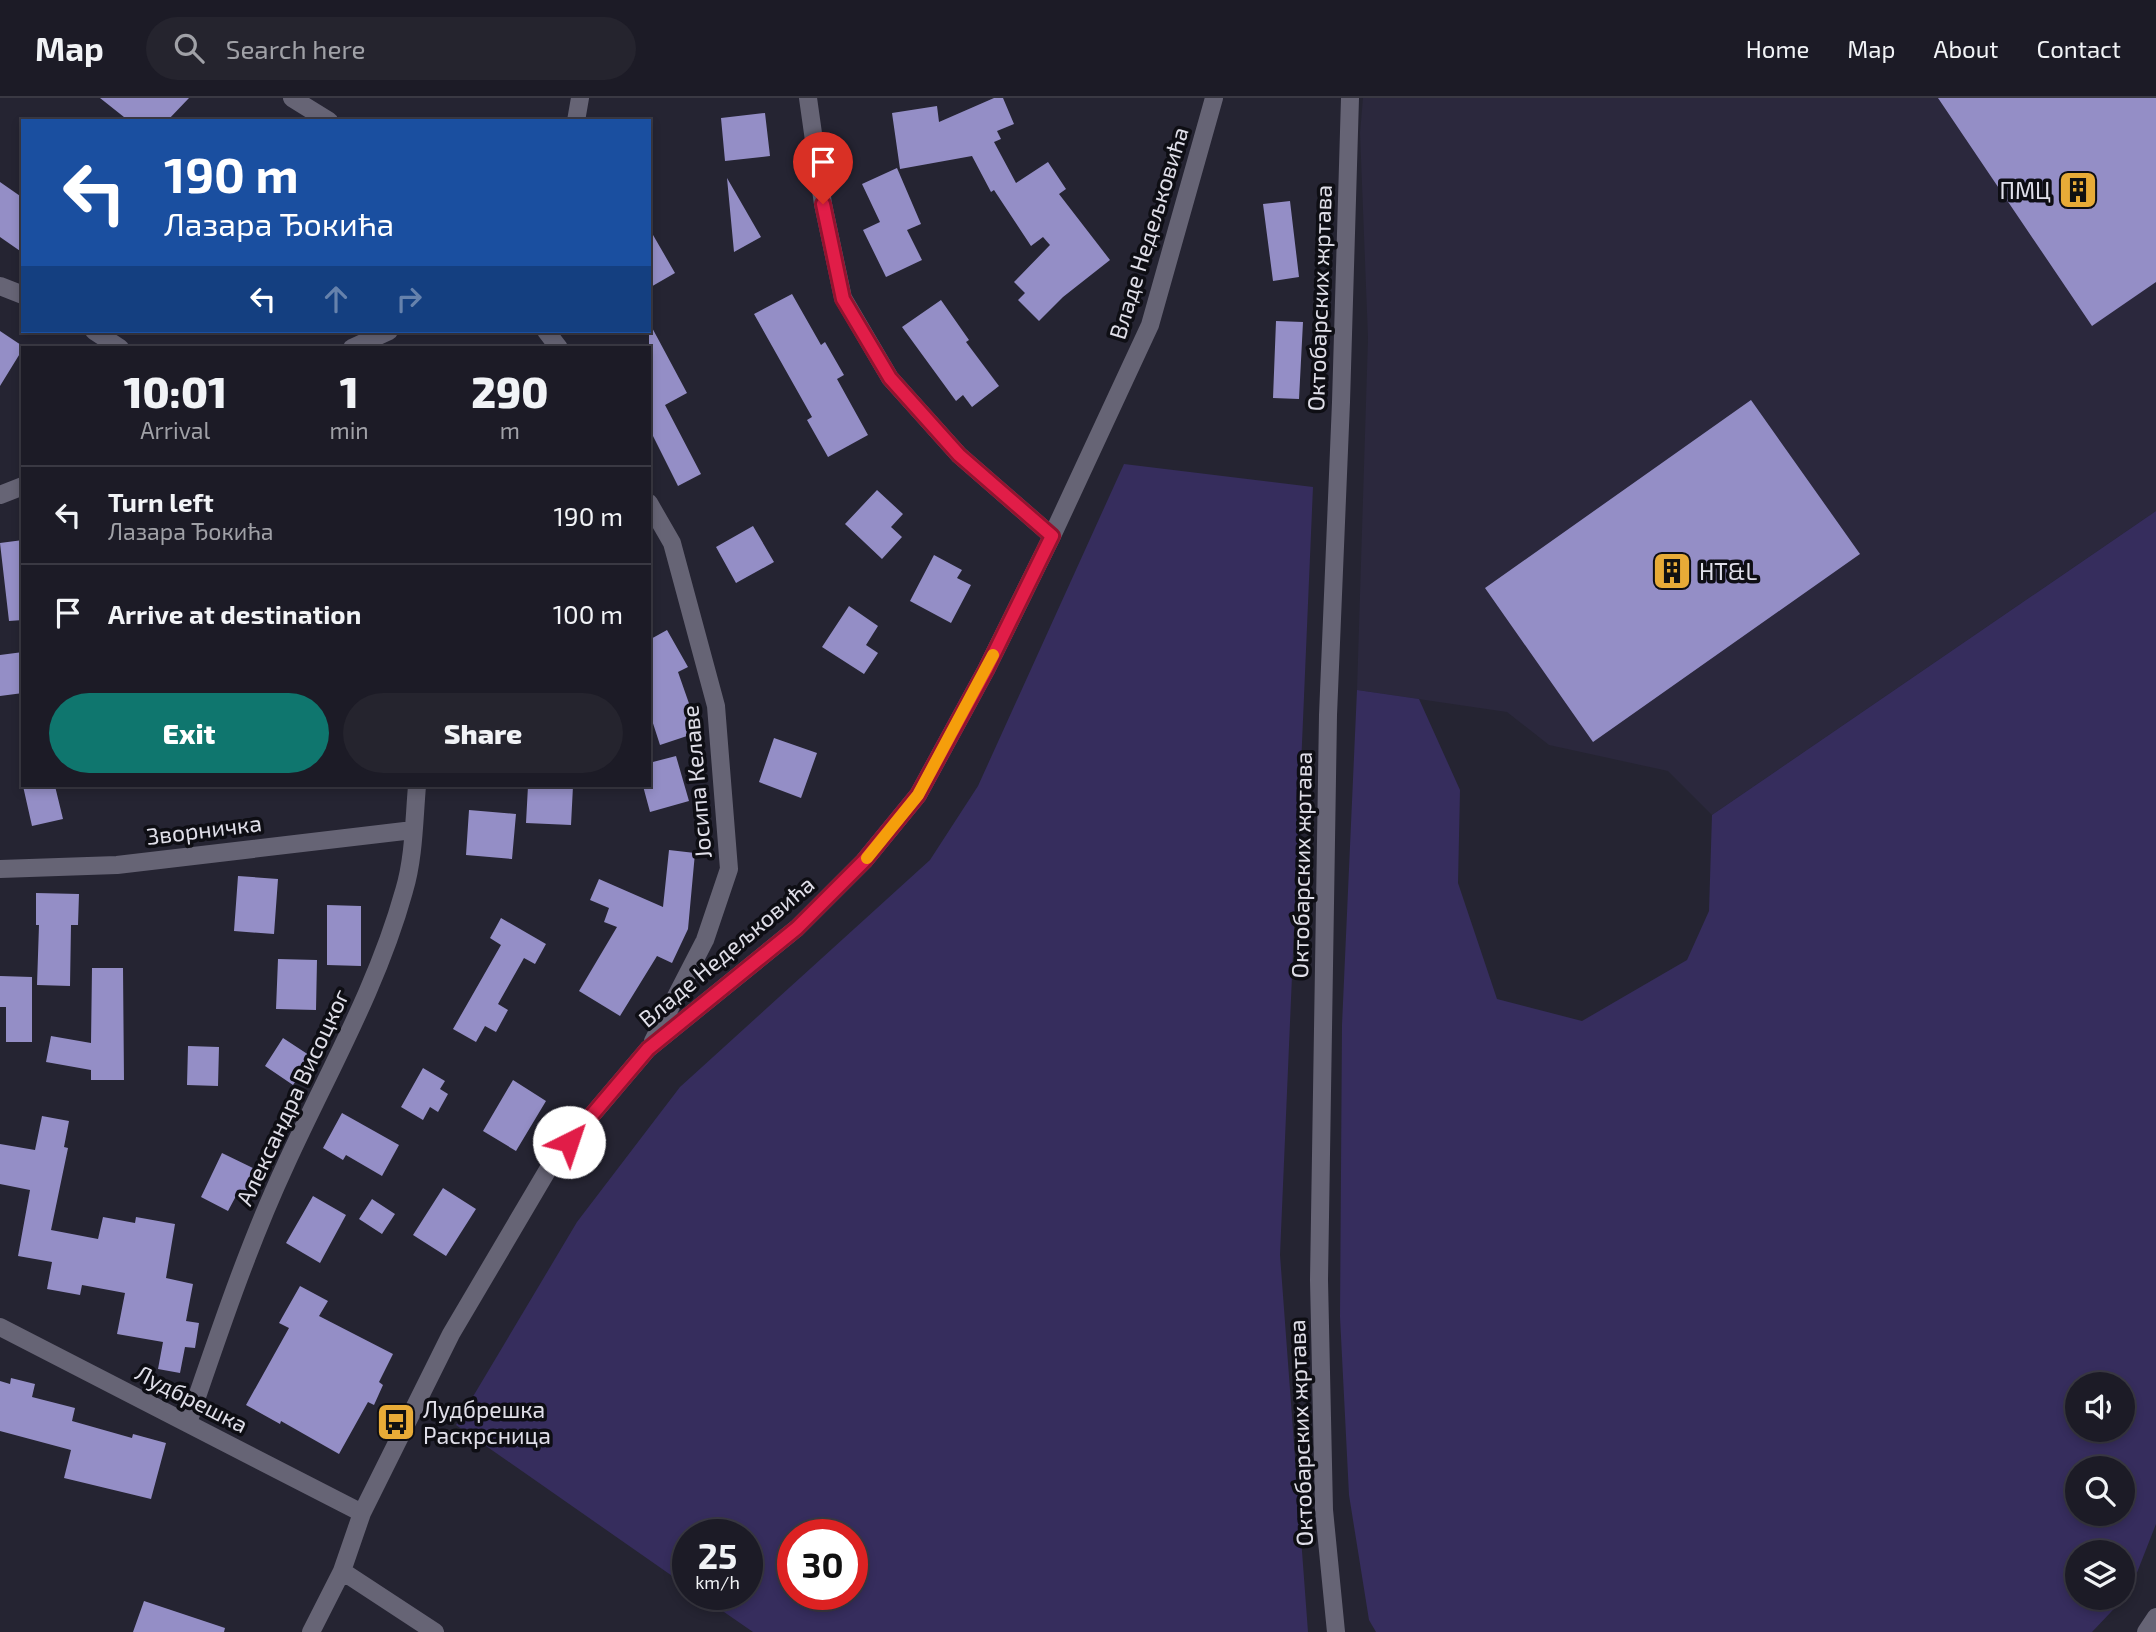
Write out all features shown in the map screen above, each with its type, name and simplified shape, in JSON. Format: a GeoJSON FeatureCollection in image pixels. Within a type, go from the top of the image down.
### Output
{"type":"FeatureCollection","features":[{"type":"Feature","properties":{"kind":"street"},"geometry":{"type":"LineString","coordinates":[[292,98],[326,119]]}},
{"type":"Feature","properties":{"kind":"street"},"geometry":{"type":"LineString","coordinates":[[576,119],[580,98]]}},
{"type":"Feature","properties":{"kind":"street"},"geometry":{"type":"LineString","coordinates":[[808,98],[823,204],[843,299],[890,378],[959,455],[1052,536]]}},
{"type":"Feature","properties":{"kind":"street","name":"Владе Недељковића"},"geometry":{"type":"LineString","coordinates":[[311,1632],[342,1571],[362,1513],[451,1334],[553,1161],[648,1049],[797,928],[864,861],[918,795],[986,670],[1150,325],[1214,98]]}},
{"type":"Feature","properties":{"kind":"street","name":"Октобарских жртава"},"geometry":{"type":"LineString","coordinates":[[1336,1632],[1324,1510],[1319,1280],[1328,715],[1350,98]]}},
{"type":"Feature","properties":{"kind":"street"},"geometry":{"type":"LineString","coordinates":[[0,285],[21,294]]}},
{"type":"Feature","properties":{"kind":"street"},"geometry":{"type":"LineString","coordinates":[[97,333],[117,346]]}},
{"type":"Feature","properties":{"kind":"street"},"geometry":{"type":"LineString","coordinates":[[356,346],[384,333]]}},
{"type":"Feature","properties":{"kind":"street"},"geometry":{"type":"LineString","coordinates":[[0,495],[21,487]]}},
{"type":"Feature","properties":{"kind":"street","name":"Јосипа Келаве"},"geometry":{"type":"LineString","coordinates":[[648,1049],[705,940],[729,869],[716,706],[672,543],[651,506]]}},
{"type":"Feature","properties":{"kind":"street","name":"Александра Висоцког"},"geometry":{"type":"LineString","coordinates":[[188,1423],[237,1283],[285,1165],[354,1025],[383,954],[405,889],[417,787]]}},
{"type":"Feature","properties":{"kind":"street","name":"Зворничка"},"geometry":{"type":"LineString","coordinates":[[0,869],[117,865],[414,830]]}},
{"type":"Feature","properties":{"kind":"street","name":"Лудбрешка"},"geometry":{"type":"LineString","coordinates":[[0,1327],[362,1513]]}},
{"type":"Feature","properties":{"kind":"street"},"geometry":{"type":"LineString","coordinates":[[342,1571],[435,1632]]}},
{"type":"Feature","properties":{"kind":"street"},"geometry":{"type":"LineString","coordinates":[[2146,1632],[2156,1617]]}},
{"type":"Feature","properties":{"kind":"shaded area"},"geometry":{"type":"Polygon","coordinates":[[[1363,98],[2156,98],[2156,511],[1712,815],[1668,771],[1549,745],[1507,712],[1357,690],[1368,338],[1360,133],[1363,98]]]}},
{"type":"Feature","properties":{"kind":"shaded area"},"geometry":{"type":"Polygon","coordinates":[[[1124,464],[1313,487],[1280,1255],[1308,1632],[753,1632],[721,1610],[763,1610],[763,1519],[672,1519],[672,1576],[456,1425],[577,1222],[680,1087],[930,860],[978,786],[1124,464]]]}},
{"type":"Feature","properties":{"kind":"shaded area"},"geometry":{"type":"Polygon","coordinates":[[[2156,511],[2156,1524],[2135,1578],[2135,1540],[2065,1540],[2065,1610],[2113,1610],[2092,1632],[1376,1632],[1369,1620],[1349,1495],[1340,1317],[1342,1025],[1357,690],[1419,699],[1460,790],[1458,883],[1497,999],[1582,1021],[1687,960],[1709,911],[1712,815],[2156,511]]]}},
{"type":"Feature","properties":{"kind":"building"},"geometry":{"type":"Polygon","coordinates":[[[100,98],[189,98],[169,119],[126,119],[100,98]]]}},
{"type":"Feature","properties":{"kind":"building"},"geometry":{"type":"Polygon","coordinates":[[[994,98],[1003,98],[1014,124],[997,131],[1001,139],[994,142],[1016,183],[1048,162],[1066,189],[1059,194],[1110,260],[1063,297],[1039,321],[1018,300],[1025,293],[1014,282],[1050,245],[1043,237],[1031,246],[994,190],[991,192],[972,156],[900,169],[892,113],[937,106],[939,122],[994,98]]]}},
{"type":"Feature","properties":{"kind":"building","name":"ПМЦ"},"geometry":{"type":"Polygon","coordinates":[[[1938,98],[2156,98],[2156,282],[2092,326],[1938,98]]]}},
{"type":"Feature","properties":{"kind":"building"},"geometry":{"type":"Polygon","coordinates":[[[765,113],[770,156],[725,161],[721,118],[765,113]]]}},
{"type":"Feature","properties":{"kind":"building"},"geometry":{"type":"Polygon","coordinates":[[[897,168],[921,224],[907,230],[922,260],[886,277],[863,230],[880,222],[862,184],[897,168]]]}},
{"type":"Feature","properties":{"kind":"building"},"geometry":{"type":"Polygon","coordinates":[[[727,178],[761,237],[734,252],[727,178]]]}},
{"type":"Feature","properties":{"kind":"building"},"geometry":{"type":"Polygon","coordinates":[[[0,182],[21,197],[21,252],[0,237],[0,182]]]}},
{"type":"Feature","properties":{"kind":"building"},"geometry":{"type":"Polygon","coordinates":[[[1290,201],[1299,277],[1273,281],[1263,204],[1290,201]]]}},
{"type":"Feature","properties":{"kind":"building"},"geometry":{"type":"Polygon","coordinates":[[[651,231],[675,273],[651,287],[651,231]]]}},
{"type":"Feature","properties":{"kind":"building"},"geometry":{"type":"Polygon","coordinates":[[[792,294],[821,345],[825,342],[844,375],[837,379],[868,435],[828,457],[807,420],[812,417],[754,314],[792,294]]]}},
{"type":"Feature","properties":{"kind":"building"},"geometry":{"type":"Polygon","coordinates":[[[941,300],[969,340],[966,342],[999,386],[972,407],[963,395],[956,401],[902,327],[941,300]]]}},
{"type":"Feature","properties":{"kind":"building"},"geometry":{"type":"Polygon","coordinates":[[[1276,321],[1303,322],[1299,399],[1273,398],[1276,321]]]}},
{"type":"Feature","properties":{"kind":"building"},"geometry":{"type":"Polygon","coordinates":[[[651,326],[687,393],[665,405],[701,474],[678,486],[651,432],[651,326]]]}},
{"type":"Feature","properties":{"kind":"building"},"geometry":{"type":"Polygon","coordinates":[[[0,331],[22,346],[0,386],[0,331]]]}},
{"type":"Feature","properties":{"kind":"building","name":"HT&L"},"geometry":{"type":"Polygon","coordinates":[[[1751,400],[1860,554],[1593,742],[1485,588],[1751,400]]]}},
{"type":"Feature","properties":{"kind":"building"},"geometry":{"type":"Polygon","coordinates":[[[877,490],[903,514],[891,527],[902,537],[882,559],[845,524],[877,490]]]}},
{"type":"Feature","properties":{"kind":"building"},"geometry":{"type":"Polygon","coordinates":[[[753,526],[774,562],[736,583],[716,547],[753,526]]]}},
{"type":"Feature","properties":{"kind":"building"},"geometry":{"type":"Polygon","coordinates":[[[21,540],[21,620],[9,621],[0,543],[21,540]]]}},
{"type":"Feature","properties":{"kind":"building"},"geometry":{"type":"Polygon","coordinates":[[[934,555],[962,570],[957,578],[971,585],[951,623],[910,601],[934,555]]]}},
{"type":"Feature","properties":{"kind":"building"},"geometry":{"type":"Polygon","coordinates":[[[849,606],[878,626],[866,645],[878,653],[864,674],[822,647],[849,606]]]}},
{"type":"Feature","properties":{"kind":"building"},"geometry":{"type":"Polygon","coordinates":[[[667,630],[688,667],[678,672],[699,732],[660,745],[651,717],[651,639],[667,630]]]}},
{"type":"Feature","properties":{"kind":"building"},"geometry":{"type":"Polygon","coordinates":[[[21,652],[21,693],[0,696],[0,655],[21,652]]]}},
{"type":"Feature","properties":{"kind":"building"},"geometry":{"type":"Polygon","coordinates":[[[774,738],[817,753],[801,798],[759,782],[774,738]]]}},
{"type":"Feature","properties":{"kind":"building"},"geometry":{"type":"Polygon","coordinates":[[[676,756],[689,801],[650,812],[643,787],[651,787],[651,762],[676,756]]]}},
{"type":"Feature","properties":{"kind":"building"},"geometry":{"type":"Polygon","coordinates":[[[23,787],[55,787],[63,819],[32,826],[23,787]]]}},
{"type":"Feature","properties":{"kind":"building"},"geometry":{"type":"Polygon","coordinates":[[[528,787],[573,787],[571,825],[526,823],[528,787]]]}},
{"type":"Feature","properties":{"kind":"building"},"geometry":{"type":"Polygon","coordinates":[[[469,810],[516,814],[512,859],[466,855],[469,810]]]}},
{"type":"Feature","properties":{"kind":"building"},"geometry":{"type":"Polygon","coordinates":[[[669,850],[695,853],[688,929],[672,963],[657,956],[620,1016],[579,991],[617,927],[604,922],[609,908],[590,900],[599,879],[663,907],[669,850]]]}},
{"type":"Feature","properties":{"kind":"building"},"geometry":{"type":"Polygon","coordinates":[[[238,876],[278,879],[274,934],[234,931],[238,876]]]}},
{"type":"Feature","properties":{"kind":"building"},"geometry":{"type":"Polygon","coordinates":[[[36,893],[79,894],[78,925],[71,925],[70,986],[37,985],[39,925],[36,925],[36,893]]]}},
{"type":"Feature","properties":{"kind":"building"},"geometry":{"type":"Polygon","coordinates":[[[327,905],[361,906],[361,966],[327,965],[327,905]]]}},
{"type":"Feature","properties":{"kind":"building"},"geometry":{"type":"Polygon","coordinates":[[[501,918],[546,944],[535,964],[524,958],[498,1004],[508,1010],[496,1032],[485,1026],[476,1042],[453,1029],[501,945],[490,938],[501,918]]]}},
{"type":"Feature","properties":{"kind":"building"},"geometry":{"type":"Polygon","coordinates":[[[278,959],[317,960],[316,1010],[276,1009],[278,959]]]}},
{"type":"Feature","properties":{"kind":"building"},"geometry":{"type":"Polygon","coordinates":[[[92,968],[123,968],[124,1080],[91,1080],[91,1070],[46,1062],[51,1036],[91,1043],[92,968]]]}},
{"type":"Feature","properties":{"kind":"building"},"geometry":{"type":"Polygon","coordinates":[[[0,976],[32,977],[32,1042],[6,1042],[6,1007],[0,1007],[0,976]]]}},
{"type":"Feature","properties":{"kind":"building"},"geometry":{"type":"Polygon","coordinates":[[[283,1038],[312,1057],[293,1085],[265,1066],[283,1038]]]}},
{"type":"Feature","properties":{"kind":"building"},"geometry":{"type":"Polygon","coordinates":[[[188,1046],[219,1047],[218,1086],[187,1085],[188,1046]]]}},
{"type":"Feature","properties":{"kind":"building"},"geometry":{"type":"Polygon","coordinates":[[[423,1068],[445,1081],[440,1089],[448,1094],[438,1112],[430,1107],[423,1120],[401,1107],[423,1068]]]}},
{"type":"Feature","properties":{"kind":"building"},"geometry":{"type":"Polygon","coordinates":[[[513,1080],[546,1101],[516,1151],[483,1131],[513,1080]]]}},
{"type":"Feature","properties":{"kind":"building"},"geometry":{"type":"Polygon","coordinates":[[[342,1113],[399,1145],[382,1176],[346,1155],[343,1160],[323,1148],[342,1113]]]}},
{"type":"Feature","properties":{"kind":"building"},"geometry":{"type":"Polygon","coordinates":[[[42,1116],[69,1121],[64,1147],[68,1148],[51,1230],[98,1239],[103,1217],[135,1223],[136,1217],[175,1224],[166,1278],[193,1284],[186,1321],[199,1323],[195,1348],[185,1347],[180,1373],[158,1369],[163,1342],[117,1334],[125,1293],[82,1285],[80,1295],[47,1289],[52,1262],[18,1256],[30,1190],[0,1184],[0,1144],[35,1150],[42,1116]]]}},
{"type":"Feature","properties":{"kind":"building"},"geometry":{"type":"Polygon","coordinates":[[[222,1153],[259,1171],[245,1200],[236,1196],[228,1211],[201,1197],[222,1153]]]}},
{"type":"Feature","properties":{"kind":"building"},"geometry":{"type":"Polygon","coordinates":[[[443,1188],[476,1209],[446,1256],[413,1235],[443,1188]]]}},
{"type":"Feature","properties":{"kind":"building"},"geometry":{"type":"Polygon","coordinates":[[[313,1196],[346,1215],[320,1263],[286,1243],[313,1196]]]}},
{"type":"Feature","properties":{"kind":"building"},"geometry":{"type":"Polygon","coordinates":[[[372,1199],[395,1214],[382,1234],[359,1219],[372,1199]]]}},
{"type":"Feature","properties":{"kind":"building"},"geometry":{"type":"Polygon","coordinates":[[[300,1286],[328,1301],[319,1316],[393,1354],[379,1382],[383,1385],[374,1405],[368,1402],[339,1454],[281,1421],[280,1424],[246,1405],[289,1328],[279,1323],[300,1286]]]}},
{"type":"Feature","properties":{"kind":"building"},"geometry":{"type":"Polygon","coordinates":[[[11,1378],[35,1384],[32,1397],[75,1408],[72,1421],[132,1438],[133,1434],[166,1443],[151,1499],[64,1478],[71,1450],[0,1431],[0,1381],[10,1384],[11,1378]]]}},
{"type":"Feature","properties":{"kind":"building"},"geometry":{"type":"Polygon","coordinates":[[[144,1601],[225,1628],[224,1632],[133,1632],[144,1601]]]}},
{"type":"Feature","properties":{"kind":"slow traffic"},"geometry":{"type":"LineString","coordinates":[[867,858],[918,795],[993,655]]}},
{"type":"Feature","properties":{"kind":"place","name":"ПМЦ"},"geometry":{"type":"Point","coordinates":[2078,190]}},
{"type":"Feature","properties":{"kind":"place","name":"HT&L"},"geometry":{"type":"Point","coordinates":[1672,571]}},
{"type":"Feature","properties":{"kind":"place","name":"Лудбрешка Раскрсница"},"geometry":{"type":"Point","coordinates":[396,1422]}},
{"type":"Feature","properties":{"kind":"route"},"geometry":{"type":"LineString","coordinates":[[569,1142],[648,1049],[797,928],[864,861],[918,795],[986,670],[1052,536],[959,455],[890,378],[843,299],[823,204]]}}]}
